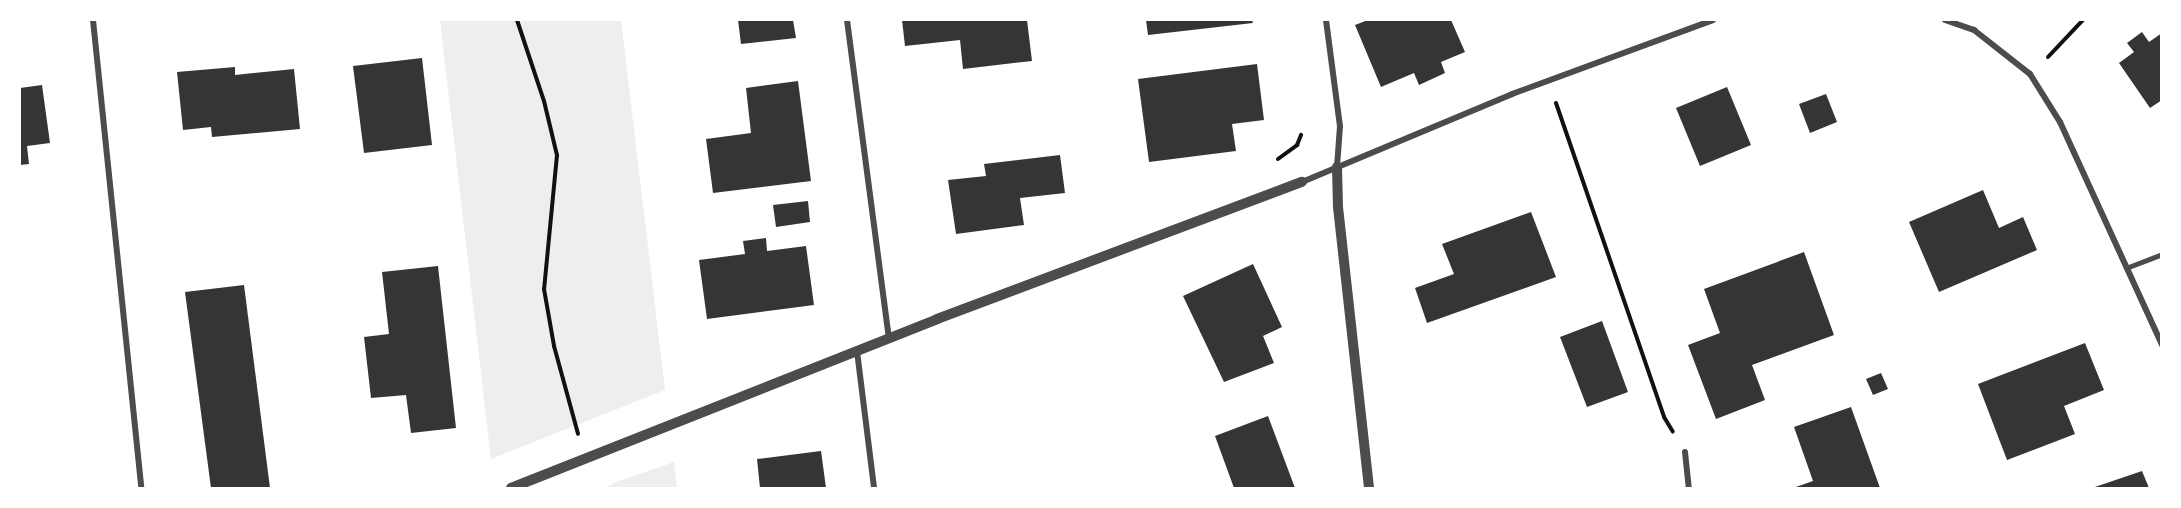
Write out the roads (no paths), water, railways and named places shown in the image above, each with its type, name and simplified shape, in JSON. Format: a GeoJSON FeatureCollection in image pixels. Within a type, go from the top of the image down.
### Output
{"type":"FeatureCollection","features":[{"type":"Feature","properties":{"kind":"street"},"geometry":{"type":"LineString","coordinates":[[93,20],[141,489]]}},
{"type":"Feature","properties":{"kind":"street"},"geometry":{"type":"LineString","coordinates":[[847,20],[889,338]]}},
{"type":"Feature","properties":{"kind":"street"},"geometry":{"type":"LineString","coordinates":[[1326,20],[1340,126],[1337,167],[1338,207],[1369,489]]}},
{"type":"Feature","properties":{"kind":"street"},"geometry":{"type":"LineString","coordinates":[[511,489],[889,338],[1302,182],[1548,80],[1713,20]]}},
{"type":"Feature","properties":{"kind":"street"},"geometry":{"type":"LineString","coordinates":[[1946,20],[1974,30],[2030,74],[2060,122],[2162,345]]}},
{"type":"Feature","properties":{"kind":"street"},"geometry":{"type":"LineString","coordinates":[[857,351],[874,489]]}},
{"type":"Feature","properties":{"kind":"street"},"geometry":{"type":"LineString","coordinates":[[1685,452],[1689,489]]}},
{"type":"Feature","properties":{"kind":"lane"},"geometry":{"type":"LineString","coordinates":[[2126,268],[2162,254]]}}]}
